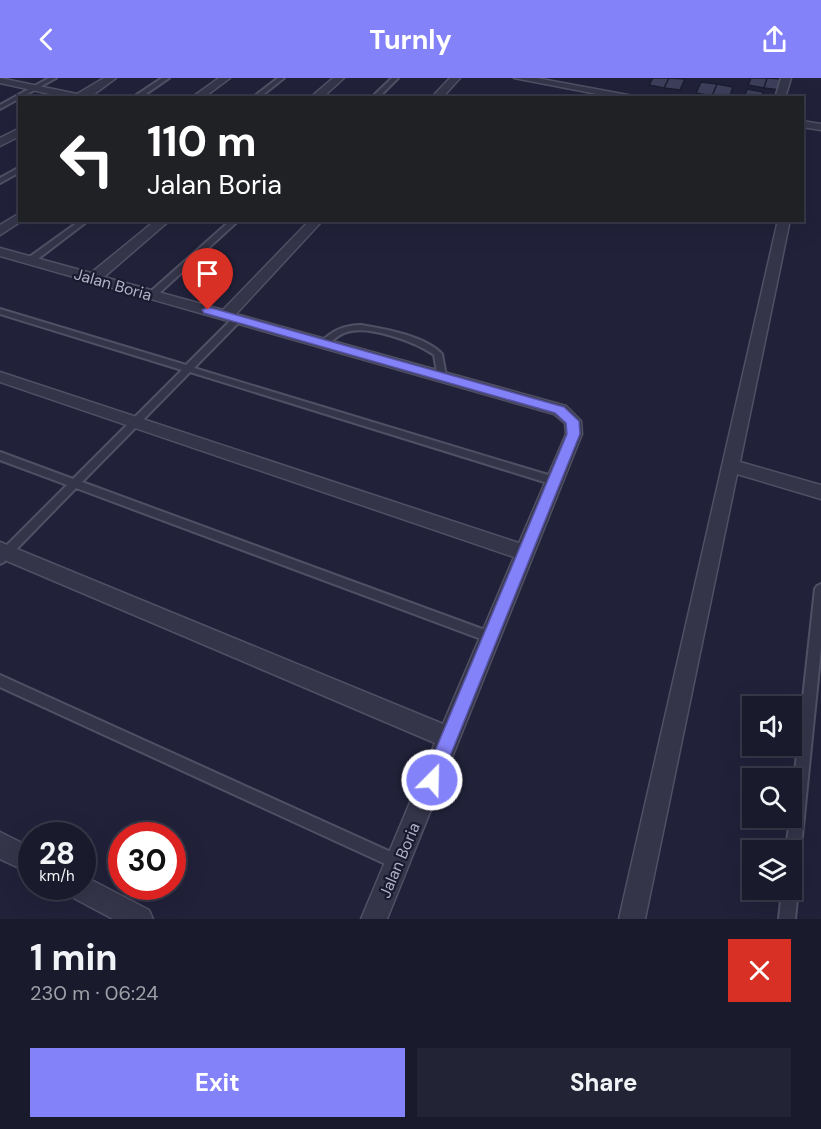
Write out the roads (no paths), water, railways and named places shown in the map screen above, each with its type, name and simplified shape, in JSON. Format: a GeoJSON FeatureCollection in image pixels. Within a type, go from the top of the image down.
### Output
{"type":"FeatureCollection","features":[{"type":"Feature","properties":{"kind":"street"},"geometry":{"type":"LineString","coordinates":[[82,96],[111,78]]}},
{"type":"Feature","properties":{"kind":"street"},"geometry":{"type":"LineString","coordinates":[[199,96],[225,78]]}},
{"type":"Feature","properties":{"kind":"street"},"geometry":{"type":"LineString","coordinates":[[317,96],[339,78]]}},
{"type":"Feature","properties":{"kind":"street"},"geometry":{"type":"LineString","coordinates":[[438,96],[455,78]]}},
{"type":"Feature","properties":{"kind":"street"},"geometry":{"type":"LineString","coordinates":[[519,78],[627,96]]}},
{"type":"Feature","properties":{"kind":"street"},"geometry":{"type":"LineString","coordinates":[[781,96],[786,78]]}},
{"type":"Feature","properties":{"kind":"street"},"geometry":{"type":"LineString","coordinates":[[0,80],[76,96]]}},
{"type":"Feature","properties":{"kind":"street"},"geometry":{"type":"LineString","coordinates":[[804,124],[821,127]]}},
{"type":"Feature","properties":{"kind":"street"},"geometry":{"type":"LineString","coordinates":[[0,143],[18,132]]}},
{"type":"Feature","properties":{"kind":"street"},"geometry":{"type":"LineString","coordinates":[[0,231],[18,219]]}},
{"type":"Feature","properties":{"kind":"street"},"geometry":{"type":"LineString","coordinates":[[94,278],[162,222]]}},
{"type":"Feature","properties":{"kind":"street"},"geometry":{"type":"LineString","coordinates":[[231,317],[315,222]]}},
{"type":"Feature","properties":{"kind":"street"},"geometry":{"type":"LineString","coordinates":[[632,919],[784,222]]}},
{"type":"Feature","properties":{"kind":"street","name":"Jalan Boria"},"geometry":{"type":"LineString","coordinates":[[0,252],[560,410],[573,421],[574,434],[374,919]]}},
{"type":"Feature","properties":{"kind":"street"},"geometry":{"type":"LineString","coordinates":[[0,377],[525,554]]}},
{"type":"Feature","properties":{"kind":"street"},"geometry":{"type":"LineString","coordinates":[[731,466],[821,492]]}},
{"type":"Feature","properties":{"kind":"street"},"geometry":{"type":"LineString","coordinates":[[2,554],[449,738]]}},
{"type":"Feature","properties":{"kind":"street"},"geometry":{"type":"LineString","coordinates":[[0,845],[18,855]]}},
{"type":"Feature","properties":{"kind":"street"},"geometry":{"type":"LineString","coordinates":[[96,896],[140,919]]}},
{"type":"Feature","properties":{"kind":"lane"},"geometry":{"type":"LineString","coordinates":[[18,96],[53,78]]}},
{"type":"Feature","properties":{"kind":"lane"},"geometry":{"type":"LineString","coordinates":[[138,96],[166,78]]}},
{"type":"Feature","properties":{"kind":"lane"},"geometry":{"type":"LineString","coordinates":[[258,96],[281,78]]}},
{"type":"Feature","properties":{"kind":"lane"},"geometry":{"type":"LineString","coordinates":[[376,96],[395,78]]}},
{"type":"Feature","properties":{"kind":"lane"},"geometry":{"type":"LineString","coordinates":[[0,106],[18,96]]}},
{"type":"Feature","properties":{"kind":"lane"},"geometry":{"type":"LineString","coordinates":[[0,181],[18,170]]}},
{"type":"Feature","properties":{"kind":"lane"},"geometry":{"type":"LineString","coordinates":[[31,260],[83,222]]}},
{"type":"Feature","properties":{"kind":"lane"},"geometry":{"type":"LineString","coordinates":[[152,295],[234,222]]}},
{"type":"Feature","properties":{"kind":"lane"},"geometry":{"type":"LineString","coordinates":[[0,310],[554,481]]}},
{"type":"Feature","properties":{"kind":"lane"},"geometry":{"type":"LineString","coordinates":[[2,554],[188,368],[231,317]]}},
{"type":"Feature","properties":{"kind":"lane"},"geometry":{"type":"LineString","coordinates":[[324,344],[340,331],[354,327],[373,330],[430,347],[438,354],[441,376]]}},
{"type":"Feature","properties":{"kind":"lane"},"geometry":{"type":"LineString","coordinates":[[0,456],[489,637]]}},
{"type":"Feature","properties":{"kind":"lane"},"geometry":{"type":"LineString","coordinates":[[795,840],[821,588]]}},
{"type":"Feature","properties":{"kind":"lane"},"geometry":{"type":"LineString","coordinates":[[0,681],[398,862]]}},
{"type":"Feature","properties":{"kind":"lane"},"geometry":{"type":"LineString","coordinates":[[786,919],[789,900]]}}]}
